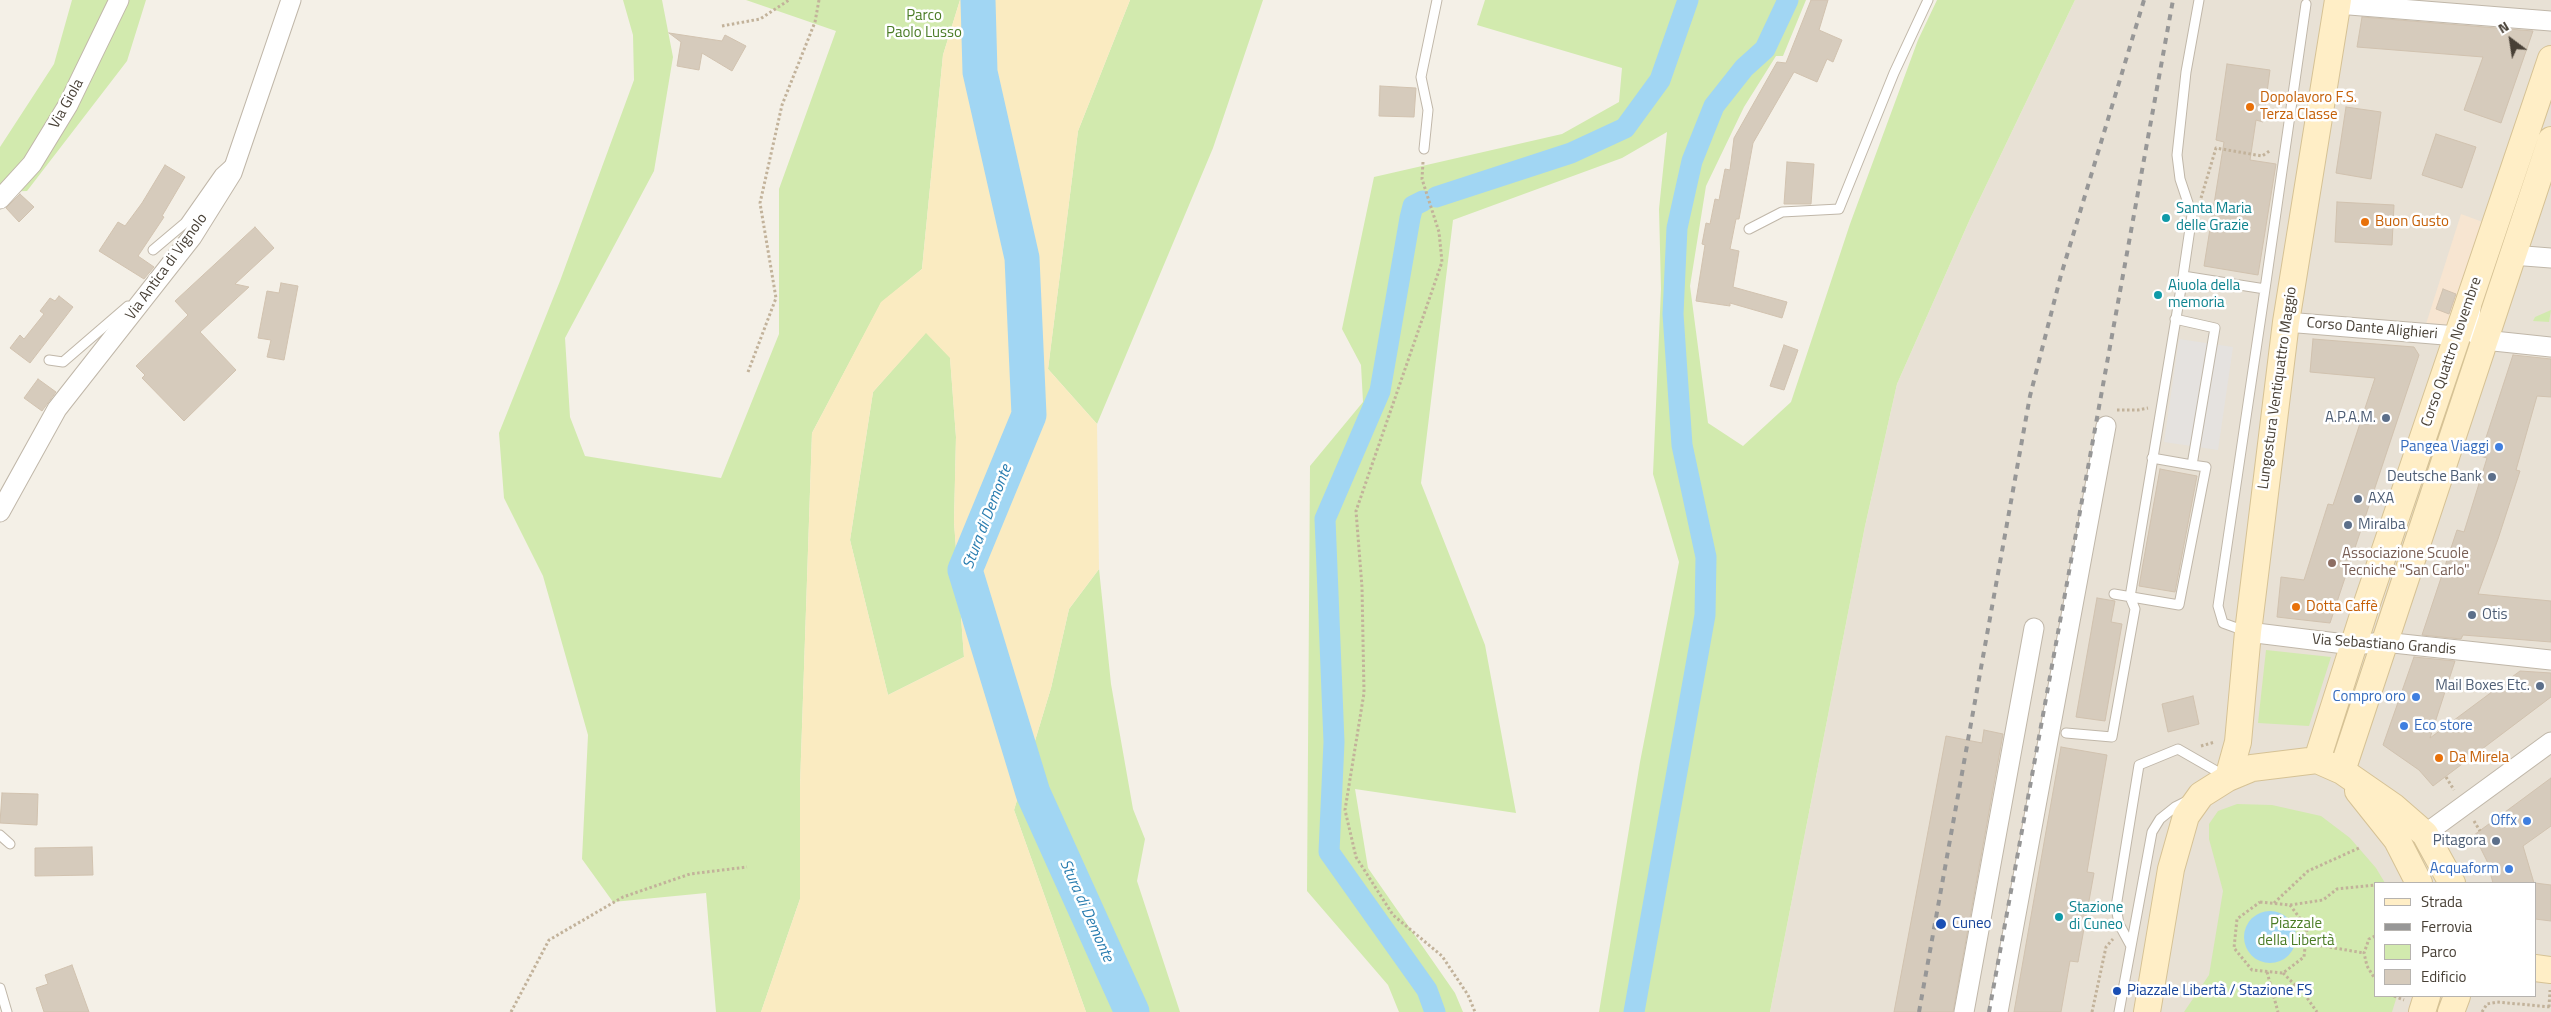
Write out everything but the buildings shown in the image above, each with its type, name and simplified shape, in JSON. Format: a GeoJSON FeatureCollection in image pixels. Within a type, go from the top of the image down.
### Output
{"type":"FeatureCollection","features":[{"type":"Feature","properties":{"kind":"main road","name":"Lungostura Ventiquattro Maggio"},"geometry":{"type":"LineString","coordinates":[[2228,778],[2238,742],[2248,632],[2286,322],[2337,2]]}},
{"type":"Feature","properties":{"kind":"main road","name":"Corso Quattro Novembre"},"geometry":{"type":"LineString","coordinates":[[2317,760],[2353,645],[2551,59]]}},
{"type":"Feature","properties":{"kind":"main road","name":"Corso Quattro Novembre"},"geometry":{"type":"LineString","coordinates":[[2342,771],[2551,140]]}},
{"type":"Feature","properties":{"kind":"main road"},"geometry":{"type":"LineString","coordinates":[[2147,1012],[2171,869],[2186,816],[2200,795],[2228,778],[2252,768],[2317,760],[2342,771],[2394,807],[2425,834],[2451,882]]}},
{"type":"Feature","properties":{"kind":"main road"},"geometry":{"type":"LineString","coordinates":[[2342,771],[2397,840],[2418,882]]}},
{"type":"Feature","properties":{"kind":"main road"},"geometry":{"type":"LineString","coordinates":[[2536,968],[2551,970]]}},
{"type":"Feature","properties":{"kind":"main road"},"geometry":{"type":"LineString","coordinates":[[2422,1012],[2427,997]]}},
{"type":"Feature","properties":{"kind":"main road"},"geometry":{"type":"LineString","coordinates":[[2451,1012],[2457,997]]}},
{"type":"Feature","properties":{"kind":"street","name":"Via Giola"},"geometry":{"type":"LineString","coordinates":[[0,199],[32,164],[68,105],[119,0]]}},
{"type":"Feature","properties":{"kind":"street","name":"Via Antica di Vignolo"},"geometry":{"type":"LineString","coordinates":[[0,512],[57,410],[192,237],[232,174],[291,0]]}},
{"type":"Feature","properties":{"kind":"street"},"geometry":{"type":"LineString","coordinates":[[2337,2],[2551,21]]}},
{"type":"Feature","properties":{"kind":"street"},"geometry":{"type":"LineString","coordinates":[[2512,255],[2551,258]]}},
{"type":"Feature","properties":{"kind":"street"},"geometry":{"type":"LineString","coordinates":[[2474,289],[2469,325],[2473,332],[2484,340],[2551,346]]}},
{"type":"Feature","properties":{"kind":"street","name":"Corso Dante Alighieri"},"geometry":{"type":"LineString","coordinates":[[2286,322],[2457,336]]}},
{"type":"Feature","properties":{"kind":"street"},"geometry":{"type":"LineString","coordinates":[[1998,1012],[2106,426]]}},
{"type":"Feature","properties":{"kind":"street"},"geometry":{"type":"LineString","coordinates":[[1964,1012],[2034,628]]}},
{"type":"Feature","properties":{"kind":"street","name":"Via Sebastiano Grandis"},"geometry":{"type":"LineString","coordinates":[[2248,632],[2353,645],[2384,642],[2551,660]]}},
{"type":"Feature","properties":{"kind":"street"},"geometry":{"type":"LineString","coordinates":[[2425,834],[2551,742]]}},
{"type":"Feature","properties":{"kind":"lane"},"geometry":{"type":"LineString","coordinates":[[1424,149],[1428,110],[1421,77],[1438,0]]}},
{"type":"Feature","properties":{"kind":"lane"},"geometry":{"type":"LineString","coordinates":[[1749,229],[1782,212],[1839,210],[1894,73],[1928,0]]}},
{"type":"Feature","properties":{"kind":"lane"},"geometry":{"type":"LineString","coordinates":[[2066,733],[2112,737],[2135,609],[2130,597],[2192,216],[2180,179],[2177,155],[2186,72],[2199,0]]}},
{"type":"Feature","properties":{"kind":"lane"},"geometry":{"type":"LineString","coordinates":[[2248,632],[2223,623],[2218,606],[2306,4]]}},
{"type":"Feature","properties":{"kind":"lane"},"geometry":{"type":"LineString","coordinates":[[153,250],[185,223],[220,173],[237,158]]}},
{"type":"Feature","properties":{"kind":"lane"},"geometry":{"type":"LineString","coordinates":[[2183,276],[2265,288]]}},
{"type":"Feature","properties":{"kind":"lane"},"geometry":{"type":"LineString","coordinates":[[49,360],[63,362],[137,298],[148,295]]}},
{"type":"Feature","properties":{"kind":"lane"},"geometry":{"type":"LineString","coordinates":[[2175,319],[2215,328],[2192,464]]}},
{"type":"Feature","properties":{"kind":"lane"},"geometry":{"type":"LineString","coordinates":[[2114,594],[2179,605],[2206,467],[2152,458]]}},
{"type":"Feature","properties":{"kind":"lane"},"geometry":{"type":"LineString","coordinates":[[2131,946],[2119,924],[2116,907],[2139,765],[2178,749],[2228,778]]}},
{"type":"Feature","properties":{"kind":"lane"},"geometry":{"type":"LineString","coordinates":[[2119,1012],[2152,832],[2160,819],[2175,807],[2200,795]]}},
{"type":"Feature","properties":{"kind":"lane"},"geometry":{"type":"LineString","coordinates":[[0,835],[10,844]]}},
{"type":"Feature","properties":{"kind":"lane"},"geometry":{"type":"LineString","coordinates":[[0,988],[7,1012]]}},
{"type":"Feature","properties":{"kind":"path"},"geometry":{"type":"LineString","coordinates":[[722,26],[760,19],[789,0]]}},
{"type":"Feature","properties":{"kind":"path"},"geometry":{"type":"LineString","coordinates":[[748,372],[776,298],[760,203],[782,105],[815,22],[819,0]]}},
{"type":"Feature","properties":{"kind":"path"},"geometry":{"type":"LineString","coordinates":[[2192,216],[2201,197],[2216,148],[2262,156],[2275,147]]}},
{"type":"Feature","properties":{"kind":"path"},"geometry":{"type":"LineString","coordinates":[[1424,149],[1422,179],[1439,232],[1442,262],[1356,511],[1362,587],[1364,693],[1345,810],[1356,857],[1393,915],[1442,956],[1468,995],[1475,1012]]}},
{"type":"Feature","properties":{"kind":"path"},"geometry":{"type":"LineString","coordinates":[[2106,426],[2108,417],[2115,410],[2138,410],[2161,404]]}},
{"type":"Feature","properties":{"kind":"path"},"geometry":{"type":"LineString","coordinates":[[2273,904],[2308,871],[2359,848]]}},
{"type":"Feature","properties":{"kind":"path"},"geometry":{"type":"LineString","coordinates":[[511,1012],[549,940],[623,897],[690,874],[747,867]]}},
{"type":"Feature","properties":{"kind":"path"},"geometry":{"type":"LineString","coordinates":[[2290,905],[2307,928],[2304,957],[2283,973],[2252,970],[2234,948],[2234,942],[2237,920],[2260,902],[2290,905],[2323,900],[2337,889],[2374,884]]}},
{"type":"Feature","properties":{"kind":"path"},"geometry":{"type":"LineString","coordinates":[[2092,1012],[2106,947],[2115,936],[2119,924]]}},
{"type":"Feature","properties":{"kind":"path"},"geometry":{"type":"LineString","coordinates":[[2374,936],[2369,939],[2364,953],[2367,966],[2374,976]]}},
{"type":"Feature","properties":{"kind":"path"},"geometry":{"type":"LineString","coordinates":[[2305,943],[2364,953]]}},
{"type":"Feature","properties":{"kind":"path"},"geometry":{"type":"LineString","coordinates":[[2267,972],[2278,1012]]}},
{"type":"Feature","properties":{"kind":"path"},"geometry":{"type":"LineString","coordinates":[[2283,973],[2305,995],[2317,1012]]}},
{"type":"Feature","properties":{"kind":"path"},"geometry":{"type":"LineString","coordinates":[[2482,1012],[2487,1004],[2497,1002],[2550,1007],[2551,983]]}},
{"type":"Feature","properties":{"kind":"shaded area"},"geometry":{"type":"Polygon","coordinates":[[[2075,0],[2551,0],[2551,1012],[1770,1012],[1865,526],[1897,384],[1970,219],[2075,0]]]}},
{"type":"Feature","properties":{"kind":"shaded area"},"geometry":{"type":"Polygon","coordinates":[[[2461,214],[2488,224],[2448,326],[2426,324],[2461,214]]]}},
{"type":"Feature","properties":{"kind":"shaded area"},"geometry":{"type":"Polygon","coordinates":[[[2179,339],[2233,347],[2218,450],[2164,442],[2179,339]]]}},
{"type":"Feature","properties":{"kind":"green space"},"geometry":{"type":"Polygon","coordinates":[[[72,0],[146,0],[127,61],[27,191],[0,192],[0,147],[54,64],[72,0]]]}},
{"type":"Feature","properties":{"kind":"green space","name":"Parco Paolo Lusso"},"geometry":{"type":"Polygon","coordinates":[[[623,0],[662,0],[673,57],[654,171],[565,338],[570,417],[585,456],[721,478],[779,334],[779,189],[836,31],[746,0],[960,0],[943,55],[922,269],[881,303],[812,433],[800,786],[800,899],[761,1012],[716,1012],[706,893],[613,902],[582,859],[588,735],[543,576],[504,498],[499,433],[560,281],[634,80],[633,35],[623,0]]]}},
{"type":"Feature","properties":{"kind":"green space"},"geometry":{"type":"Polygon","coordinates":[[[1130,0],[1263,0],[1213,148],[1097,424],[1048,369],[1078,131],[1130,0]]]}},
{"type":"Feature","properties":{"kind":"green space"},"geometry":{"type":"Polygon","coordinates":[[[1485,0],[1806,0],[1783,56],[1776,56],[1744,107],[1706,186],[1690,286],[1708,423],[1743,446],[1791,402],[1850,224],[1918,40],[1937,0],[2075,0],[1970,219],[1897,384],[1865,526],[1770,1012],[1599,1012],[1640,762],[1679,562],[1653,474],[1661,289],[1659,209],[1667,132],[1622,158],[1453,220],[1421,483],[1485,645],[1516,813],[1355,789],[1368,868],[1455,993],[1463,1012],[1399,1012],[1388,985],[1307,891],[1310,466],[1363,402],[1361,365],[1342,329],[1374,177],[1562,134],[1619,102],[1622,68],[1477,25],[1485,0]]]}},
{"type":"Feature","properties":{"kind":"green space"},"geometry":{"type":"Polygon","coordinates":[[[2551,310],[2549,322],[2533,321],[2535,317],[2551,310]]]}},
{"type":"Feature","properties":{"kind":"green space"},"geometry":{"type":"Polygon","coordinates":[[[926,332],[950,357],[956,437],[954,522],[964,657],[888,695],[850,540],[873,392],[926,332]]]}},
{"type":"Feature","properties":{"kind":"green space"},"geometry":{"type":"Polygon","coordinates":[[[1099,569],[1111,684],[1133,809],[1145,839],[1137,881],[1180,1012],[1086,1012],[1014,810],[1051,688],[1069,609],[1099,569]]]}},
{"type":"Feature","properties":{"kind":"green space"},"geometry":{"type":"Polygon","coordinates":[[[2266,650],[2331,657],[2309,726],[2258,723],[2266,650]]]}},
{"type":"Feature","properties":{"kind":"green space","name":"Piazzale della Libertà"},"geometry":{"type":"Polygon","coordinates":[[[2237,804],[2272,805],[2321,816],[2350,838],[2376,868],[2384,882],[2374,882],[2374,997],[2397,997],[2392,1012],[2184,1012],[2209,975],[2223,891],[2209,839],[2209,824],[2218,811],[2237,804]]]}},
{"type":"Feature","properties":{"kind":"sand"},"geometry":{"type":"Polygon","coordinates":[[[960,0],[1130,0],[1078,131],[1048,369],[1097,424],[1099,569],[1069,609],[1051,688],[1014,810],[1086,1012],[761,1012],[800,899],[800,786],[812,433],[881,302],[922,269],[943,55],[960,0]],[[926,333],[873,392],[850,540],[888,695],[964,657],[954,522],[956,437],[950,358],[926,333]]]}},
{"type":"Feature","properties":{"kind":"water"},"geometry":{"type":"Polygon","coordinates":[[[2270,911],[2280,913],[2288,919],[2294,927],[2296,937],[2294,947],[2288,955],[2280,961],[2270,963],[2260,961],[2252,955],[2246,947],[2244,937],[2246,927],[2252,919],[2260,913],[2270,911]]]}},
{"type":"Feature","properties":{"kind":"waterway","name":"Stura di Demonte"},"geometry":{"type":"LineString","coordinates":[[978,0],[980,72],[1022,258],[1029,415],[965,570],[1033,793],[1132,1012]]}},
{"type":"Feature","properties":{"kind":"waterway"},"geometry":{"type":"LineString","coordinates":[[1436,197],[1571,153],[1625,128],[1660,80],[1688,0]]}},
{"type":"Feature","properties":{"kind":"waterway"},"geometry":{"type":"LineString","coordinates":[[1634,1012],[1705,615],[1706,557],[1682,445],[1673,314],[1677,228],[1692,161],[1714,106],[1744,68],[1765,49],[1788,0]]}},
{"type":"Feature","properties":{"kind":"waterway"},"geometry":{"type":"LineString","coordinates":[[1423,201],[1413,206],[1410,218],[1380,391],[1325,519],[1334,742],[1329,852],[1427,990],[1435,1012]]}},
{"type":"Feature","properties":{"kind":"railway"},"geometry":{"type":"LineString","coordinates":[[1919,1012],[2030,396],[2061,275],[2144,0]]}},
{"type":"Feature","properties":{"kind":"railway"},"geometry":{"type":"LineString","coordinates":[[1989,1012],[2173,0]]}},
{"type":"Feature","properties":{"kind":"place","name":"Dopolavoro F.S. Terza Classe"},"geometry":{"type":"Point","coordinates":[2250,107]}},
{"type":"Feature","properties":{"kind":"place","name":"Santa Maria delle Grazie"},"geometry":{"type":"Point","coordinates":[2166,218]}},
{"type":"Feature","properties":{"kind":"place","name":"Buon Gusto"},"geometry":{"type":"Point","coordinates":[2365,222]}},
{"type":"Feature","properties":{"kind":"place","name":"Aiuola della memoria"},"geometry":{"type":"Point","coordinates":[2158,295]}},
{"type":"Feature","properties":{"kind":"place","name":"A.P.A.M."},"geometry":{"type":"Point","coordinates":[2386,418]}},
{"type":"Feature","properties":{"kind":"place","name":"Pangea Viaggi"},"geometry":{"type":"Point","coordinates":[2499,447]}},
{"type":"Feature","properties":{"kind":"place","name":"Deutsche Bank"},"geometry":{"type":"Point","coordinates":[2492,477]}},
{"type":"Feature","properties":{"kind":"place","name":"AXA"},"geometry":{"type":"Point","coordinates":[2358,499]}},
{"type":"Feature","properties":{"kind":"place","name":"Miralba"},"geometry":{"type":"Point","coordinates":[2348,525]}},
{"type":"Feature","properties":{"kind":"place","name":"Associazione Scuole Tecniche \"San Carlo\""},"geometry":{"type":"Point","coordinates":[2332,563]}},
{"type":"Feature","properties":{"kind":"place","name":"Dotta Caffè"},"geometry":{"type":"Point","coordinates":[2296,607]}},
{"type":"Feature","properties":{"kind":"place","name":"Otis"},"geometry":{"type":"Point","coordinates":[2472,615]}},
{"type":"Feature","properties":{"kind":"place","name":"Mail Boxes Etc."},"geometry":{"type":"Point","coordinates":[2540,686]}},
{"type":"Feature","properties":{"kind":"place","name":"Compro oro"},"geometry":{"type":"Point","coordinates":[2416,697]}},
{"type":"Feature","properties":{"kind":"place","name":"Eco store"},"geometry":{"type":"Point","coordinates":[2404,726]}},
{"type":"Feature","properties":{"kind":"place","name":"Da Mirela"},"geometry":{"type":"Point","coordinates":[2439,758]}},
{"type":"Feature","properties":{"kind":"place","name":"Offx"},"geometry":{"type":"Point","coordinates":[2527,821]}},
{"type":"Feature","properties":{"kind":"place","name":"Pitagora"},"geometry":{"type":"Point","coordinates":[2496,841]}},
{"type":"Feature","properties":{"kind":"place","name":"Acquaform"},"geometry":{"type":"Point","coordinates":[2509,869]}},
{"type":"Feature","properties":{"kind":"place","name":"Stazione di Cuneo"},"geometry":{"type":"Point","coordinates":[2059,917]}},
{"type":"Feature","properties":{"kind":"place","name":"Cuneo"},"geometry":{"type":"Point","coordinates":[1941,924]}},
{"type":"Feature","properties":{"kind":"place","name":"Piazzale Libertà / Stazione FS"},"geometry":{"type":"Point","coordinates":[2117,991]}}]}
